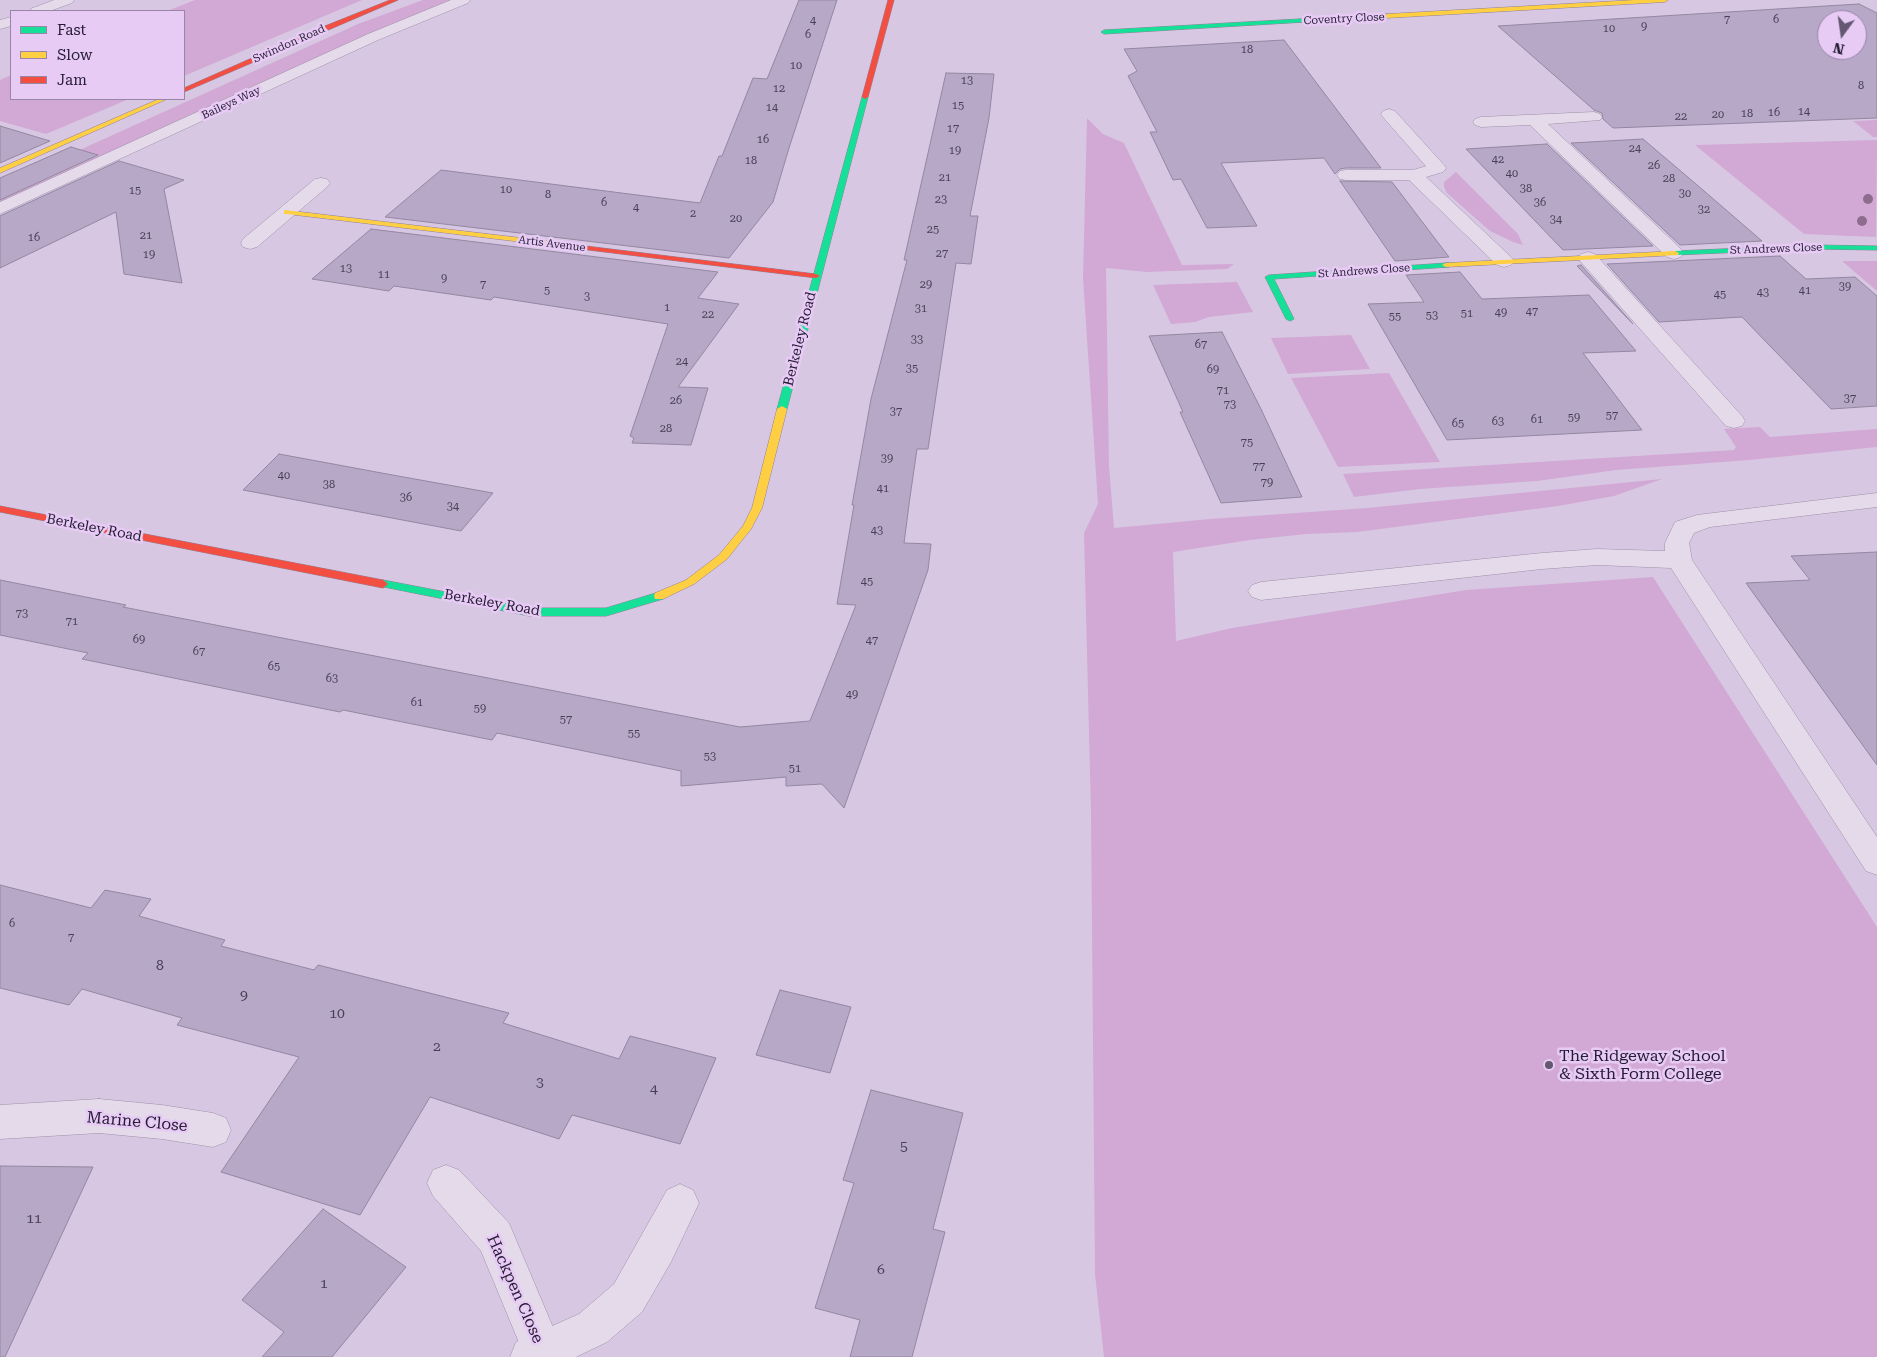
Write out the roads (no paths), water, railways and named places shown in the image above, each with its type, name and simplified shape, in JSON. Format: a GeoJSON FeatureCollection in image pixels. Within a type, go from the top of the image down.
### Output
{"type":"FeatureCollection","features":[{"type":"Feature","properties":{"kind":"street"},"geometry":{"type":"LineString","coordinates":[[40,10],[67,0]]}},
{"type":"Feature","properties":{"kind":"street","name":"Swindon Road"},"geometry":{"type":"LineString","coordinates":[[185,90],[322,29],[395,0]]}},
{"type":"Feature","properties":{"kind":"street","name":"Baileys Way"},"geometry":{"type":"LineString","coordinates":[[0,209],[372,37],[463,0]]}},
{"type":"Feature","properties":{"kind":"street","name":"Berkeley Road"},"geometry":{"type":"LineString","coordinates":[[0,509],[529,612],[606,612],[668,593],[710,569],[735,544],[757,508],[816,276],[891,0]]}},
{"type":"Feature","properties":{"kind":"street","name":"Coventry Close"},"geometry":{"type":"LineString","coordinates":[[1104,32],[1580,3],[1665,0]]}},
{"type":"Feature","properties":{"kind":"street"},"geometry":{"type":"LineString","coordinates":[[0,171],[162,100]]}},
{"type":"Feature","properties":{"kind":"street"},"geometry":{"type":"LineString","coordinates":[[1346,175],[1414,175],[1437,168],[1389,114]]}},
{"type":"Feature","properties":{"kind":"street"},"geometry":{"type":"LineString","coordinates":[[1482,122],[1594,117]]}},
{"type":"Feature","properties":{"kind":"street"},"geometry":{"type":"LineString","coordinates":[[1534,120],[1674,253]]}},
{"type":"Feature","properties":{"kind":"street"},"geometry":{"type":"LineString","coordinates":[[1414,175],[1504,261]]}},
{"type":"Feature","properties":{"kind":"street"},"geometry":{"type":"LineString","coordinates":[[250,243],[321,184]]}},
{"type":"Feature","properties":{"kind":"street","name":"Artis Avenue"},"geometry":{"type":"LineString","coordinates":[[287,212],[816,276]]}},
{"type":"Feature","properties":{"kind":"street","name":"St Andrews Close"},"geometry":{"type":"LineString","coordinates":[[1290,319],[1269,277],[1504,261],[1814,247],[1877,248]]}},
{"type":"Feature","properties":{"kind":"street"},"geometry":{"type":"LineString","coordinates":[[1588,258],[1734,421]]}},
{"type":"Feature","properties":{"kind":"street"},"geometry":{"type":"LineString","coordinates":[[1877,500],[1706,520],[1684,528],[1677,543],[1680,560],[1877,862]]}},
{"type":"Feature","properties":{"kind":"street"},"geometry":{"type":"LineString","coordinates":[[1261,591],[1542,561],[1597,557],[1680,560]]}},
{"type":"Feature","properties":{"kind":"street","name":"Marine Close"},"geometry":{"type":"LineString","coordinates":[[0,1122],[99,1116],[162,1122],[213,1130]]}},
{"type":"Feature","properties":{"kind":"street","name":"Hackpen Close"},"geometry":{"type":"LineString","coordinates":[[446,1183],[494,1237],[520,1293],[537,1354],[593,1328],[628,1298],[680,1203]]}},
{"type":"Feature","properties":{"kind":"place","name":"The Ridgeway School & Sixth Form College"},"geometry":{"type":"Point","coordinates":[1549,1065]}}]}
